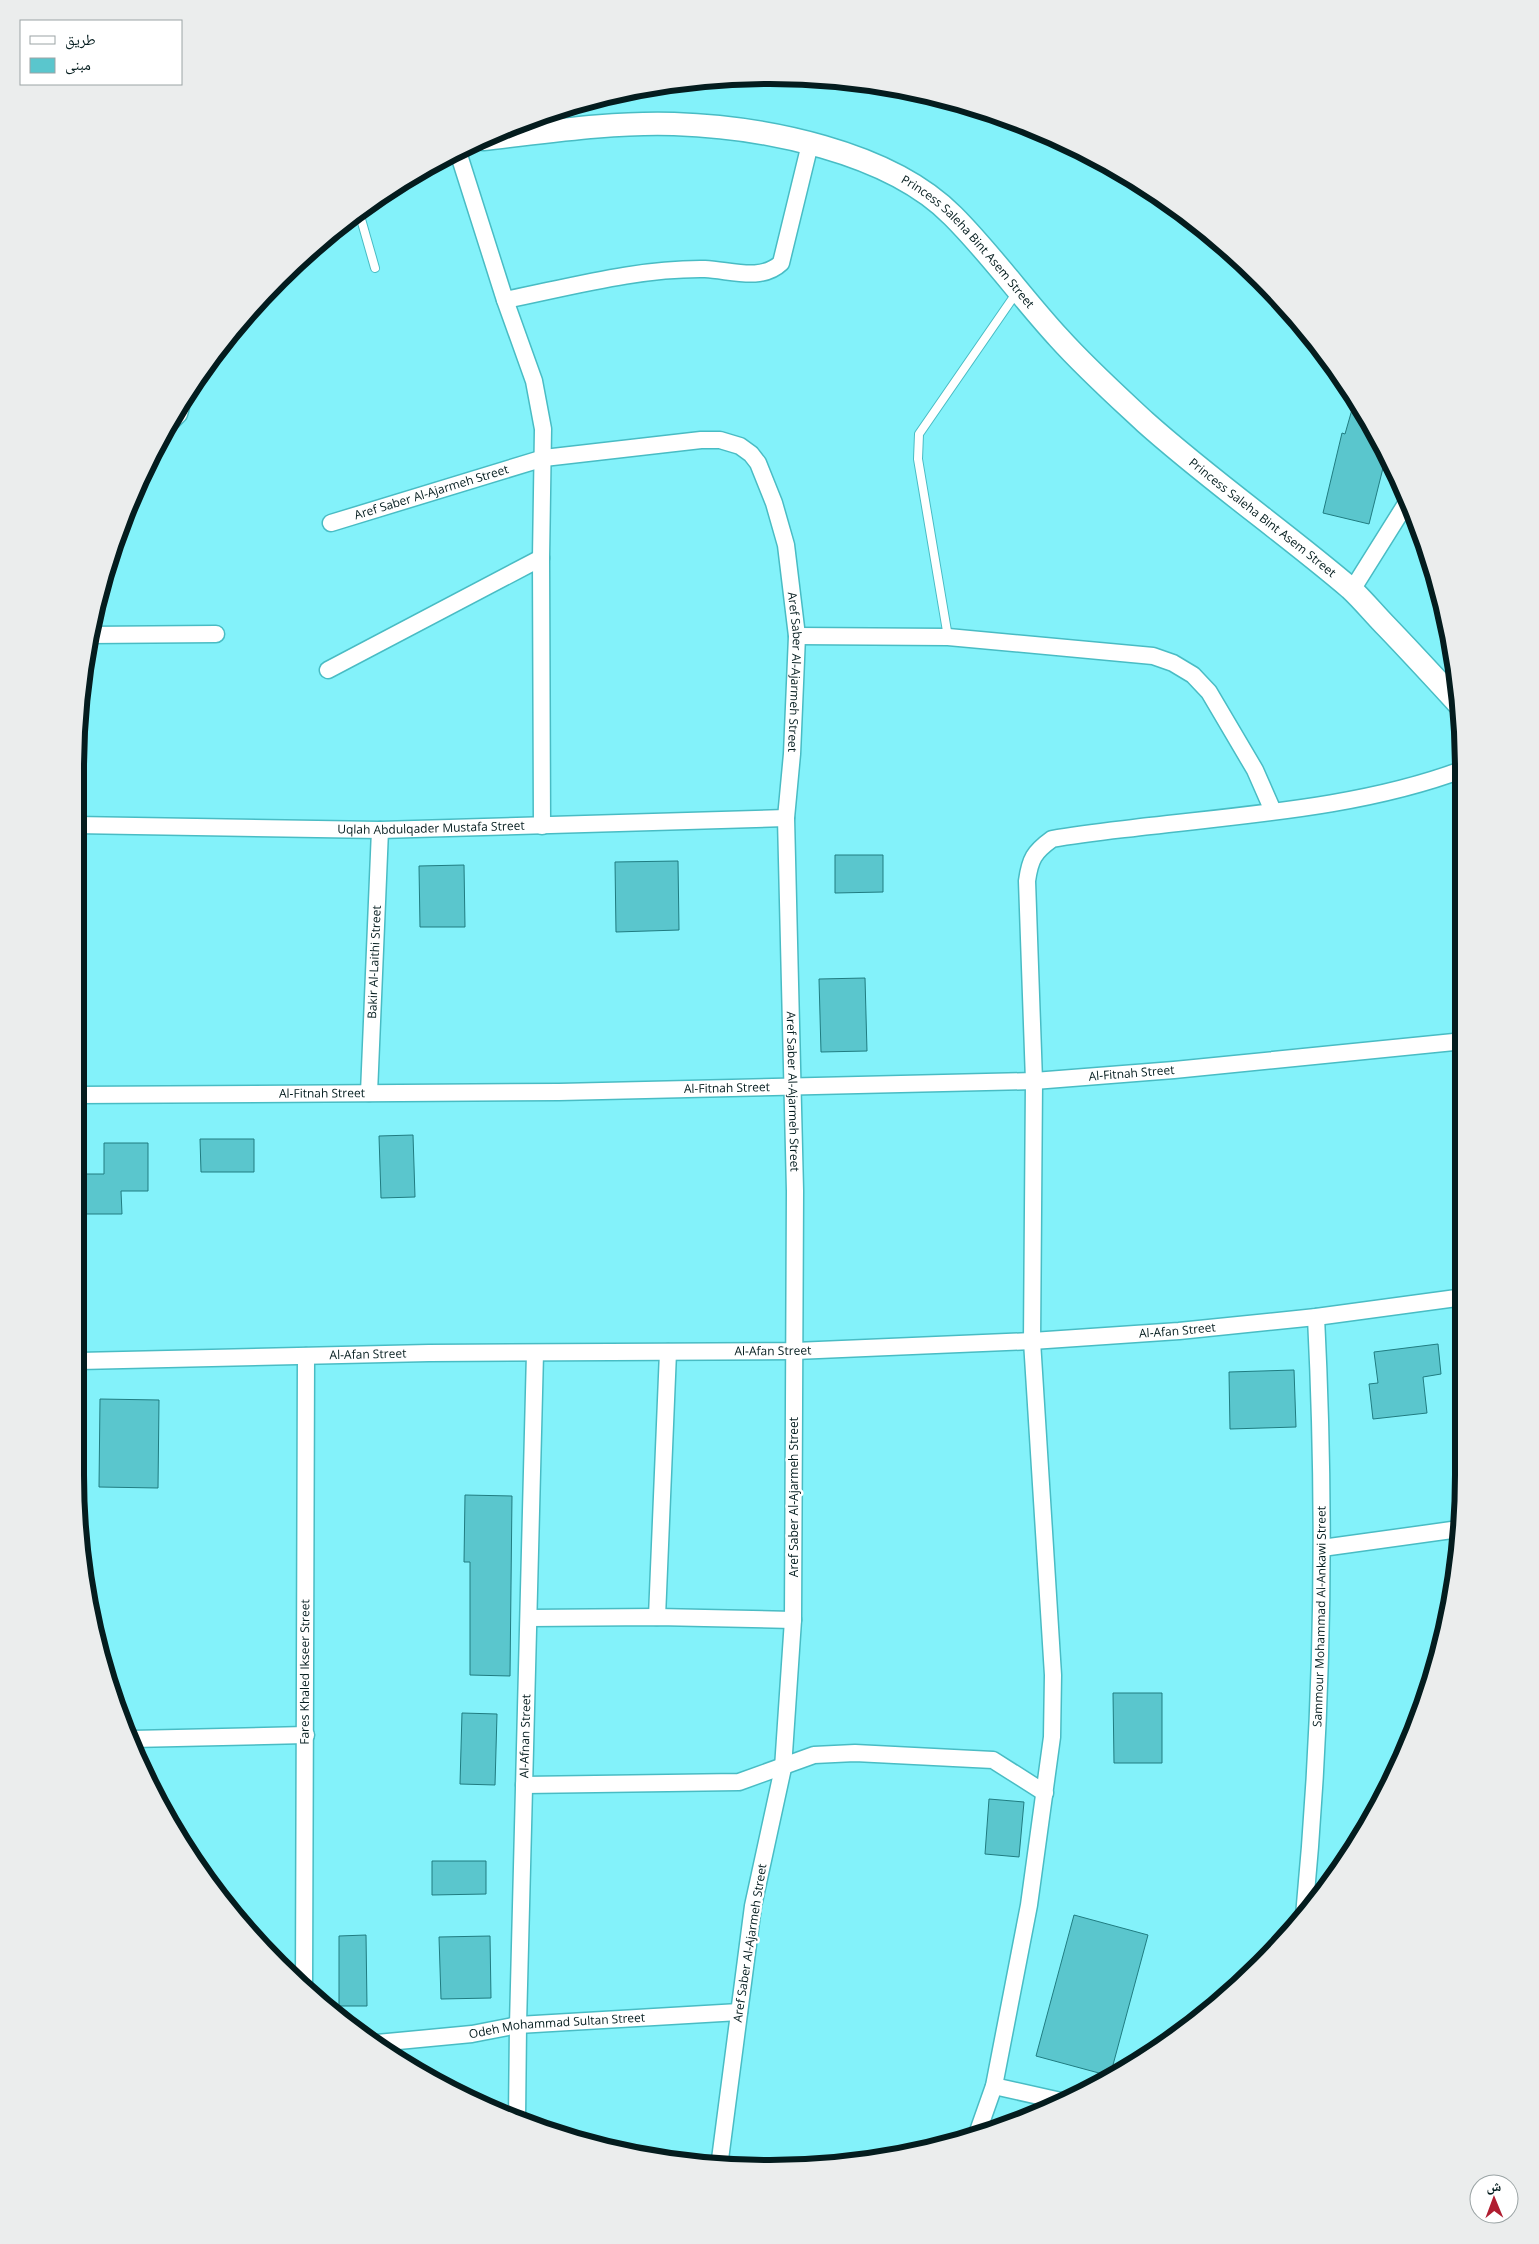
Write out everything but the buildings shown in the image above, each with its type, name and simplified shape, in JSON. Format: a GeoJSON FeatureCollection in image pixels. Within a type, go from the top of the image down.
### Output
{"type":"FeatureCollection","features":[{"type":"Feature","properties":{"kind":"street","name":"Princess Saleha Bint Asem Street"},"geometry":{"type":"LineString","coordinates":[[506,137],[557,131],[674,124],[771,135],[854,157],[891,172],[924,190],[953,216],[1059,338],[1148,424],[1255,514],[1352,590],[1451,695]]}},
{"type":"Feature","properties":{"kind":"street"},"geometry":{"type":"LineString","coordinates":[[505,300],[653,273],[704,269],[763,274],[773,270],[781,263],[810,144]]}},
{"type":"Feature","properties":{"kind":"street"},"geometry":{"type":"LineString","coordinates":[[460,158],[505,300],[534,381],[540,405],[544,458],[541,558],[542,826]]}},
{"type":"Feature","properties":{"kind":"street","name":"Aref Saber Al-Ajarmeh Street"},"geometry":{"type":"LineString","coordinates":[[330,523],[544,458],[701,440],[720,440],[740,446],[751,454],[758,463],[780,522],[786,545],[797,636],[792,754],[786,818],[795,1351],[793,1620],[782,1768],[753,1906],[720,2158]]}},
{"type":"Feature","properties":{"kind":"street"},"geometry":{"type":"LineString","coordinates":[[1352,590],[1403,507]]}},
{"type":"Feature","properties":{"kind":"street"},"geometry":{"type":"LineString","coordinates":[[328,670],[541,558]]}},
{"type":"Feature","properties":{"kind":"street"},"geometry":{"type":"LineString","coordinates":[[97,635],[216,634]]}},
{"type":"Feature","properties":{"kind":"street"},"geometry":{"type":"LineString","coordinates":[[797,636],[948,637],[1129,652],[1153,656],[1173,663],[1192,675],[1209,692],[1255,770],[1273,812]]}},
{"type":"Feature","properties":{"kind":"street"},"geometry":{"type":"LineString","coordinates":[[979,2127],[994,2086],[1030,1905],[1052,1737],[1053,1675],[1032,1342],[1034,1081],[1027,881],[1029,864],[1038,849],[1052,839],[1273,812],[1376,794],[1415,785],[1455,772]]}},
{"type":"Feature","properties":{"kind":"street","name":"Uqlah Abdulqader Mustafa Street"},"geometry":{"type":"LineString","coordinates":[[84,825],[380,830],[786,818]]}},
{"type":"Feature","properties":{"kind":"street","name":"Bakir Al-Laithi Street"},"geometry":{"type":"LineString","coordinates":[[369,1093],[380,830]]}},
{"type":"Feature","properties":{"kind":"street","name":"Al-Fitnah Street"},"geometry":{"type":"LineString","coordinates":[[84,1095],[559,1092],[792,1085],[1034,1081],[1184,1069],[1455,1042]]}},
{"type":"Feature","properties":{"kind":"street","name":"Al-Afan Street"},"geometry":{"type":"LineString","coordinates":[[84,1362],[429,1353],[795,1351],[1032,1342],[1179,1331],[1316,1317],[1455,1298]]}},
{"type":"Feature","properties":{"kind":"street","name":"Sammour Mohammad Al-Ankawi Street"},"geometry":{"type":"LineString","coordinates":[[1305,1902],[1311,1844],[1322,1548],[1316,1317]]}},
{"type":"Feature","properties":{"kind":"street"},"geometry":{"type":"LineString","coordinates":[[658,1617],[668,1352]]}},
{"type":"Feature","properties":{"kind":"street","name":"Al-Afnan Street"},"geometry":{"type":"LineString","coordinates":[[517,2112],[536,1353]]}},
{"type":"Feature","properties":{"kind":"street","name":"Fares Khaled Ikseer Street"},"geometry":{"type":"LineString","coordinates":[[304,1977],[306,1356]]}},
{"type":"Feature","properties":{"kind":"street"},"geometry":{"type":"LineString","coordinates":[[1322,1548],[1453,1530]]}},
{"type":"Feature","properties":{"kind":"street"},"geometry":{"type":"LineString","coordinates":[[529,1618],[658,1617],[793,1620]]}},
{"type":"Feature","properties":{"kind":"street"},"geometry":{"type":"LineString","coordinates":[[136,1738],[306,1736]]}},
{"type":"Feature","properties":{"kind":"street"},"geometry":{"type":"LineString","coordinates":[[524,1785],[739,1782],[782,1768],[798,1759],[829,1753],[993,1760],[1045,1793]]}},
{"type":"Feature","properties":{"kind":"street","name":"Odeh Mohammad Sultan Street"},"geometry":{"type":"LineString","coordinates":[[385,2042],[472,2034],[518,2025],[739,2012]]}},
{"type":"Feature","properties":{"kind":"street"},"geometry":{"type":"LineString","coordinates":[[994,2086],[1052,2099]]}},
{"type":"Feature","properties":{"kind":"lane"},"geometry":{"type":"LineString","coordinates":[[361,219],[375,268]]}},
{"type":"Feature","properties":{"kind":"lane"},"geometry":{"type":"LineString","coordinates":[[948,637],[917,445],[919,434],[1018,290]]}}]}
